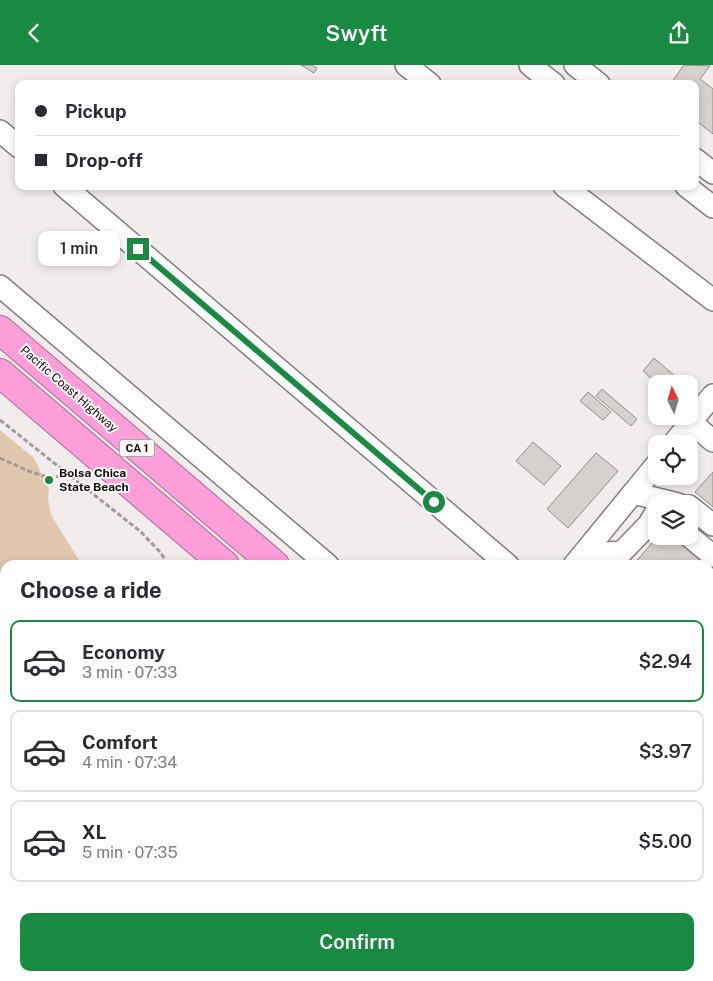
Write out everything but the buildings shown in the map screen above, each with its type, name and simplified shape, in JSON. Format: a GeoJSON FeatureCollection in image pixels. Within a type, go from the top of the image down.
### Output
{"type":"FeatureCollection","features":[{"type":"Feature","properties":{"kind":"highway","name":"Pacific Coast Highway"},"geometry":{"type":"LineString","coordinates":[[0,330],[269,560]]}},
{"type":"Feature","properties":{"kind":"highway","name":"CA 1"},"geometry":{"type":"LineString","coordinates":[[0,373],[219,560]]}},
{"type":"Feature","properties":{"kind":"street"},"geometry":{"type":"LineString","coordinates":[[406,65],[425,80]]}},
{"type":"Feature","properties":{"kind":"street"},"geometry":{"type":"LineString","coordinates":[[530,65],[549,80]]}},
{"type":"Feature","properties":{"kind":"street"},"geometry":{"type":"LineString","coordinates":[[575,65],[594,80]]}},
{"type":"Feature","properties":{"kind":"street"},"geometry":{"type":"LineString","coordinates":[[0,131],[15,144]]}},
{"type":"Feature","properties":{"kind":"street"},"geometry":{"type":"LineString","coordinates":[[699,162],[713,173]]}},
{"type":"Feature","properties":{"kind":"street"},"geometry":{"type":"LineString","coordinates":[[69,190],[502,560]]}},
{"type":"Feature","properties":{"kind":"street"},"geometry":{"type":"LineString","coordinates":[[569,190],[713,300]]}},
{"type":"Feature","properties":{"kind":"street"},"geometry":{"type":"LineString","coordinates":[[691,190],[713,207]]}},
{"type":"Feature","properties":{"kind":"street"},"geometry":{"type":"LineString","coordinates":[[0,286],[322,560]]}},
{"type":"Feature","properties":{"kind":"street"},"geometry":{"type":"LineString","coordinates":[[698,415],[710,403]]}},
{"type":"Feature","properties":{"kind":"street"},"geometry":{"type":"LineString","coordinates":[[680,435],[689,425]]}},
{"type":"Feature","properties":{"kind":"street"},"geometry":{"type":"LineString","coordinates":[[694,425],[713,441]]}},
{"type":"Feature","properties":{"kind":"street"},"geometry":{"type":"LineString","coordinates":[[582,556],[648,475]]}},
{"type":"Feature","properties":{"kind":"street"},"geometry":{"type":"LineString","coordinates":[[633,493],[648,499]]}},
{"type":"Feature","properties":{"kind":"street"},"geometry":{"type":"LineString","coordinates":[[698,513],[713,525]]}},
{"type":"Feature","properties":{"kind":"street"},"geometry":{"type":"LineString","coordinates":[[582,556],[622,552],[648,525]]}},
{"type":"Feature","properties":{"kind":"street"},"geometry":{"type":"LineString","coordinates":[[698,543],[713,555]]}},
{"type":"Feature","properties":{"kind":"path"},"geometry":{"type":"LineString","coordinates":[[0,420],[142,532],[165,560]]}},
{"type":"Feature","properties":{"kind":"path"},"geometry":{"type":"LineString","coordinates":[[0,457],[31,472],[48,477],[71,476]]}},
{"type":"Feature","properties":{"kind":"shaded area"},"geometry":{"type":"Polygon","coordinates":[[[0,430],[34,458],[49,488],[48,499],[51,515],[79,560],[0,560],[0,430]]]}},
{"type":"Feature","properties":{"kind":"place","name":"Bolsa Chica State Beach"},"geometry":{"type":"Point","coordinates":[49,480]}},
{"type":"Feature","properties":{"kind":"route"},"geometry":{"type":"LineString","coordinates":[[138,249],[434,502]]}}]}
